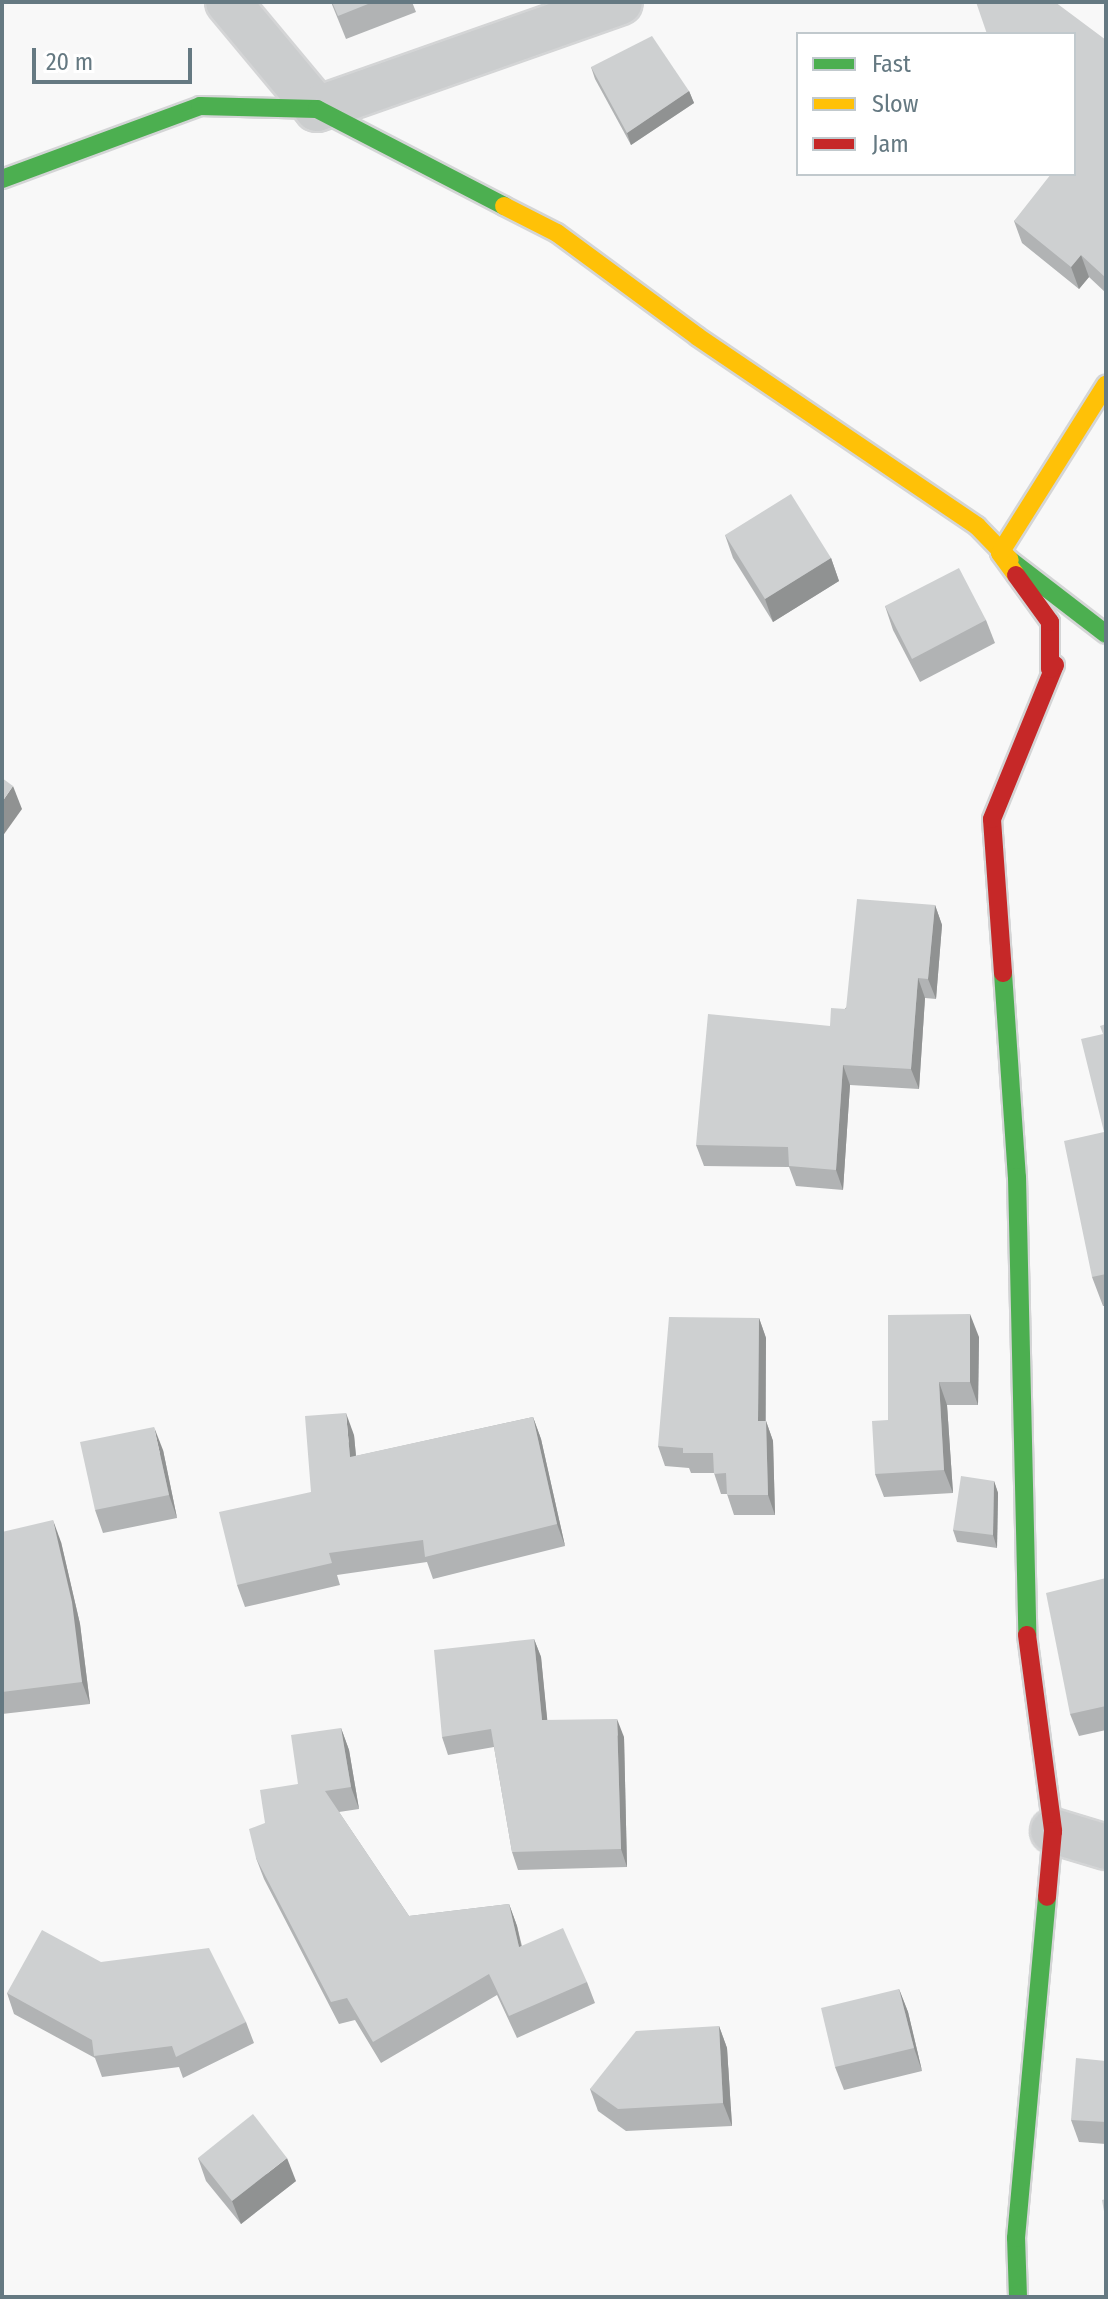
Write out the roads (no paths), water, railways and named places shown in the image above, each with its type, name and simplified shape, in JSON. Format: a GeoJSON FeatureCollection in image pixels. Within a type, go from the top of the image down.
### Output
{"type":"FeatureCollection","features":[{"type":"Feature","properties":{"kind":"street"},"geometry":{"type":"LineString","coordinates":[[228,2],[317,109],[557,233],[698,337],[977,526],[1050,622],[1050,669],[1055,665],[992,819],[1017,1177],[1026,1630],[1053,1831],[1016,2238],[1018,2297]]}},
{"type":"Feature","properties":{"kind":"street"},"geometry":{"type":"LineString","coordinates":[[2,179],[200,106],[317,109],[620,2]]}},
{"type":"Feature","properties":{"kind":"street"},"geometry":{"type":"LineString","coordinates":[[1000,553],[1106,385]]}},
{"type":"Feature","properties":{"kind":"street"},"geometry":{"type":"LineString","coordinates":[[1000,553],[1106,634]]}},
{"type":"Feature","properties":{"kind":"street"},"geometry":{"type":"LineString","coordinates":[[1053,1831],[1106,1847]]}}]}
